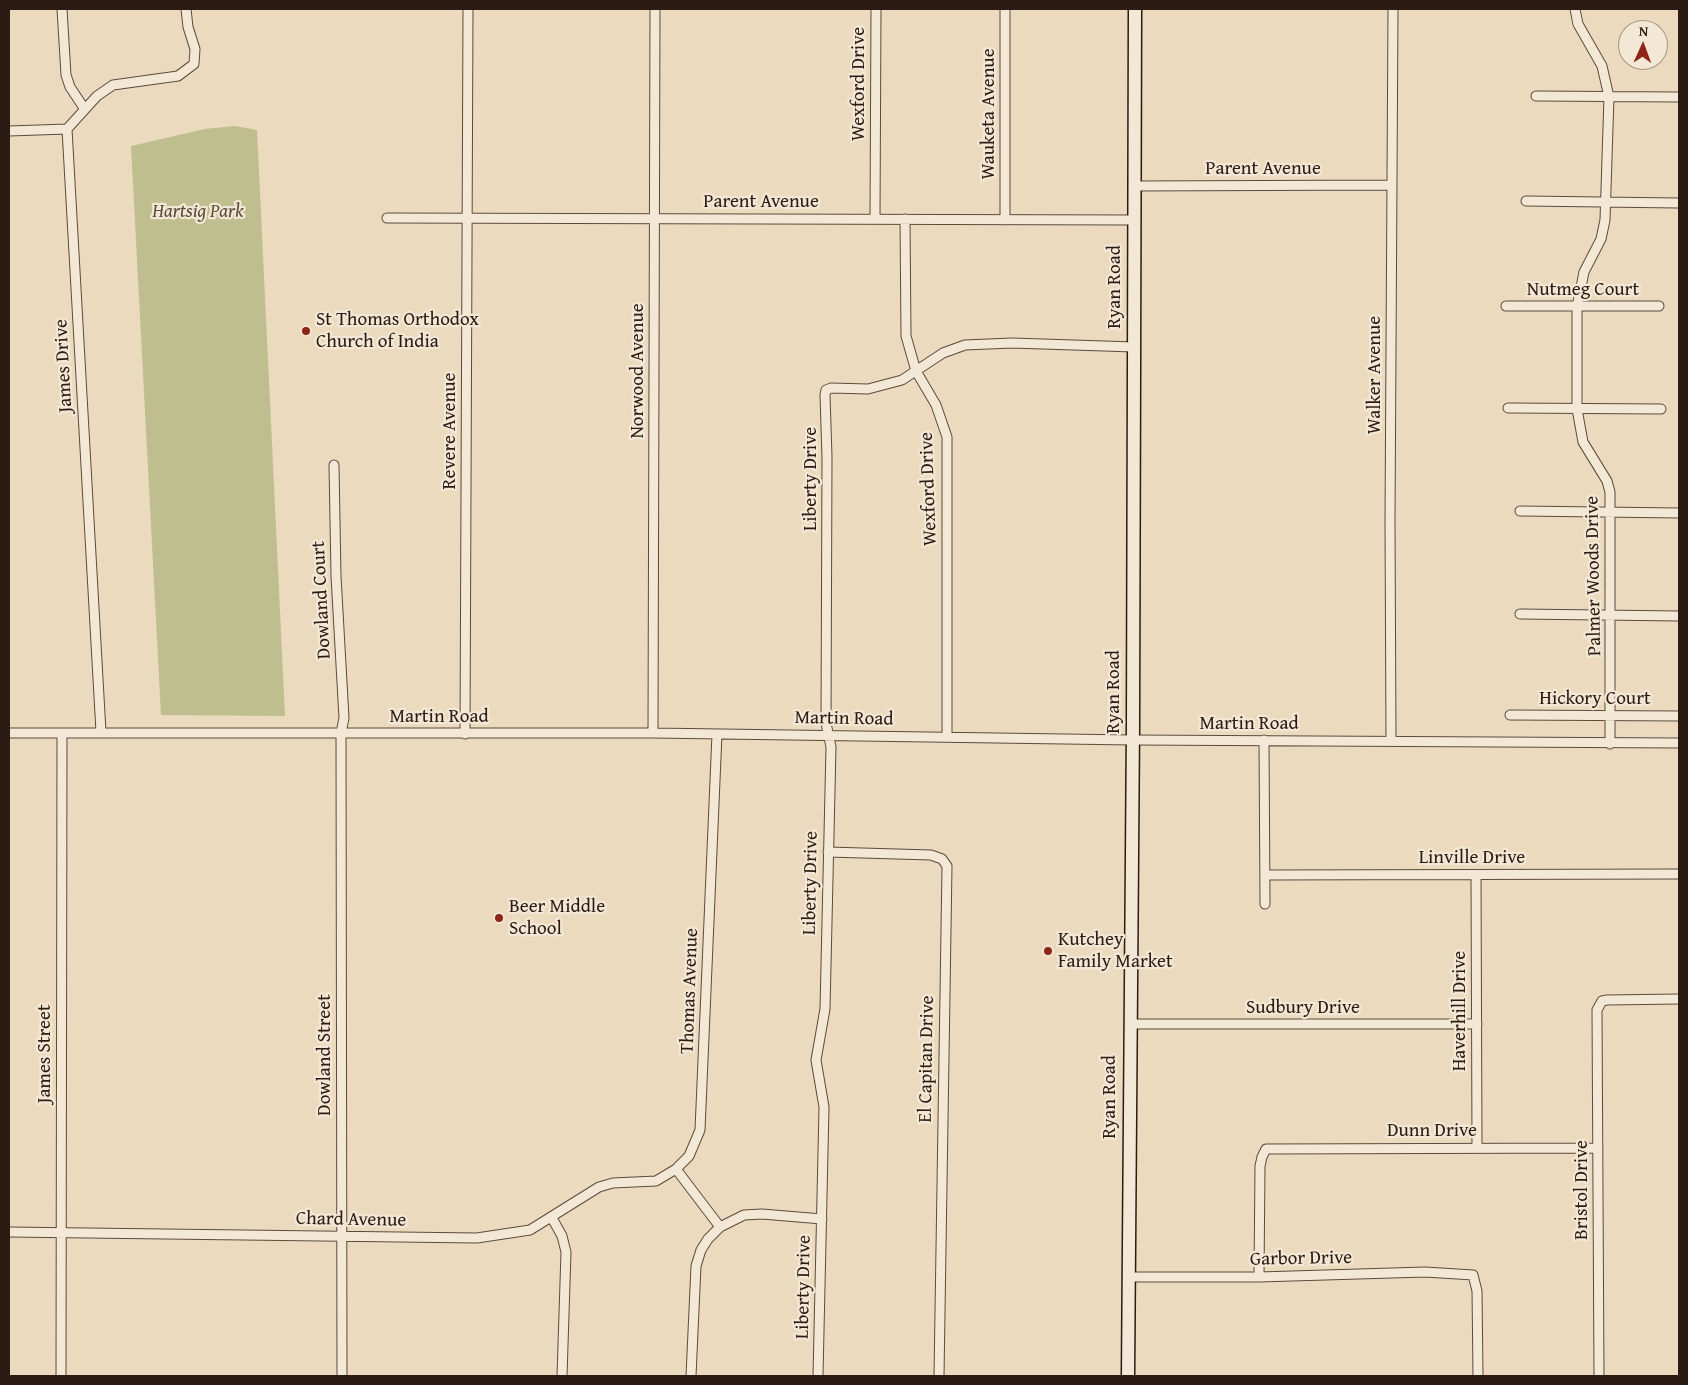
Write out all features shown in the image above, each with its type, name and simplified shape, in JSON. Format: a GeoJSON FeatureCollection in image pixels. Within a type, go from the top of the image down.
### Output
{"type":"FeatureCollection","features":[{"type":"Feature","properties":{"kind":"main road","name":"Ryan Road"},"geometry":{"type":"LineString","coordinates":[[1128,1376],[1133,740],[1135,9]]}},
{"type":"Feature","properties":{"kind":"street"},"geometry":{"type":"LineString","coordinates":[[62,9],[66,75],[70,87],[84,108]]}},
{"type":"Feature","properties":{"kind":"street"},"geometry":{"type":"LineString","coordinates":[[9,131],[68,129],[84,108],[97,96],[113,86],[178,76],[194,64],[195,49],[188,26],[186,9]]}},
{"type":"Feature","properties":{"kind":"street","name":"Revere Avenue"},"geometry":{"type":"LineString","coordinates":[[465,734],[468,9]]}},
{"type":"Feature","properties":{"kind":"street","name":"Norwood Avenue"},"geometry":{"type":"LineString","coordinates":[[653,733],[655,9]]}},
{"type":"Feature","properties":{"kind":"street","name":"Wexford Drive"},"geometry":{"type":"LineString","coordinates":[[875,219],[876,9]]}},
{"type":"Feature","properties":{"kind":"street","name":"Wauketa Avenue"},"geometry":{"type":"LineString","coordinates":[[1005,9],[1005,220]]}},
{"type":"Feature","properties":{"kind":"street","name":"Walker Avenue"},"geometry":{"type":"LineString","coordinates":[[1391,741],[1393,9]]}},
{"type":"Feature","properties":{"kind":"street","name":"Palmer Woods Drive"},"geometry":{"type":"LineString","coordinates":[[1575,9],[1578,24],[1602,66],[1609,97],[1607,202],[1601,239],[1584,272],[1577,307],[1577,409],[1583,442],[1607,481],[1612,513],[1610,744]]}},
{"type":"Feature","properties":{"kind":"street"},"geometry":{"type":"LineString","coordinates":[[1536,96],[1677,97]]}},
{"type":"Feature","properties":{"kind":"street","name":"James Drive"},"geometry":{"type":"LineString","coordinates":[[68,129],[101,732]]}},
{"type":"Feature","properties":{"kind":"street","name":"Parent Avenue"},"geometry":{"type":"LineString","coordinates":[[1134,186],[1392,185]]}},
{"type":"Feature","properties":{"kind":"street"},"geometry":{"type":"LineString","coordinates":[[1526,200],[1678,203]]}},
{"type":"Feature","properties":{"kind":"street","name":"Parent Avenue"},"geometry":{"type":"LineString","coordinates":[[387,218],[1134,220]]}},
{"type":"Feature","properties":{"kind":"street","name":"Wexford Drive"},"geometry":{"type":"LineString","coordinates":[[905,219],[906,336],[916,371],[943,421],[947,444],[947,736]]}},
{"type":"Feature","properties":{"kind":"street","name":"Nutmeg Court"},"geometry":{"type":"LineString","coordinates":[[1506,306],[1659,306]]}},
{"type":"Feature","properties":{"kind":"street"},"geometry":{"type":"LineString","coordinates":[[916,371],[943,353],[965,345],[985,343],[1134,347]]}},
{"type":"Feature","properties":{"kind":"street","name":"Liberty Drive"},"geometry":{"type":"LineString","coordinates":[[818,1376],[824,1107],[816,1060],[825,1009],[831,747],[826,724],[826,390],[884,386],[902,380],[916,371]]}},
{"type":"Feature","properties":{"kind":"street"},"geometry":{"type":"LineString","coordinates":[[1508,408],[1661,409]]}},
{"type":"Feature","properties":{"kind":"street","name":"Dowland Court"},"geometry":{"type":"LineString","coordinates":[[334,465],[336,576],[344,718],[341,733]]}},
{"type":"Feature","properties":{"kind":"street"},"geometry":{"type":"LineString","coordinates":[[1520,511],[1679,513]]}},
{"type":"Feature","properties":{"kind":"street"},"geometry":{"type":"LineString","coordinates":[[1520,614],[1679,616]]}},
{"type":"Feature","properties":{"kind":"street","name":"Hickory Court"},"geometry":{"type":"LineString","coordinates":[[1510,715],[1679,716]]}},
{"type":"Feature","properties":{"kind":"street","name":"Martin Road"},"geometry":{"type":"LineString","coordinates":[[9,733],[653,733],[1133,740],[1679,743]]}},
{"type":"Feature","properties":{"kind":"street","name":"James Street"},"geometry":{"type":"LineString","coordinates":[[61,1376],[62,733]]}},
{"type":"Feature","properties":{"kind":"street","name":"Dowland Street"},"geometry":{"type":"LineString","coordinates":[[341,733],[342,1376]]}},
{"type":"Feature","properties":{"kind":"street","name":"Thomas Avenue"},"geometry":{"type":"LineString","coordinates":[[676,1169],[689,1156],[700,1130],[717,734]]}},
{"type":"Feature","properties":{"kind":"street"},"geometry":{"type":"LineString","coordinates":[[1264,740],[1265,904]]}},
{"type":"Feature","properties":{"kind":"street","name":"El Capitan Drive"},"geometry":{"type":"LineString","coordinates":[[828,852],[931,855],[942,859],[947,866],[938,1376]]}},
{"type":"Feature","properties":{"kind":"street","name":"Linville Drive"},"geometry":{"type":"LineString","coordinates":[[1265,875],[1679,874]]}},
{"type":"Feature","properties":{"kind":"street","name":"Haverhill Drive"},"geometry":{"type":"LineString","coordinates":[[1476,875],[1477,1147]]}},
{"type":"Feature","properties":{"kind":"street","name":"Bristol Drive"},"geometry":{"type":"LineString","coordinates":[[1599,1376],[1599,1004],[1607,1000],[1679,1000]]}},
{"type":"Feature","properties":{"kind":"street","name":"Sudbury Drive"},"geometry":{"type":"LineString","coordinates":[[1130,1024],[1477,1024]]}},
{"type":"Feature","properties":{"kind":"street","name":"Dunn Drive"},"geometry":{"type":"LineString","coordinates":[[1259,1277],[1260,1166],[1266,1149],[1598,1148]]}},
{"type":"Feature","properties":{"kind":"street"},"geometry":{"type":"LineString","coordinates":[[676,1169],[720,1227]]}},
{"type":"Feature","properties":{"kind":"street","name":"Chard Avenue"},"geometry":{"type":"LineString","coordinates":[[9,1232],[478,1238],[530,1230],[552,1218],[581,1196],[599,1188],[613,1183],[656,1180],[676,1169]]}},
{"type":"Feature","properties":{"kind":"street"},"geometry":{"type":"LineString","coordinates":[[691,1376],[696,1266],[704,1245],[720,1227],[737,1218],[752,1214],[822,1219]]}},
{"type":"Feature","properties":{"kind":"street"},"geometry":{"type":"LineString","coordinates":[[552,1218],[562,1236],[566,1252],[562,1376]]}},
{"type":"Feature","properties":{"kind":"street","name":"Garbor Drive"},"geometry":{"type":"LineString","coordinates":[[1128,1277],[1259,1277],[1425,1272],[1474,1275],[1477,1291],[1478,1376]]}},
{"type":"Feature","properties":{"kind":"green space","name":"Hartsig Park"},"geometry":{"type":"Polygon","coordinates":[[[235,126],[257,130],[285,716],[161,715],[131,146],[205,129],[235,126]]]}},
{"type":"Feature","properties":{"kind":"place","name":"St Thomas Orthodox Church of India"},"geometry":{"type":"Point","coordinates":[306,331]}},
{"type":"Feature","properties":{"kind":"place","name":"Beer Middle School"},"geometry":{"type":"Point","coordinates":[499,918]}},
{"type":"Feature","properties":{"kind":"place","name":"Kutchey Family Market"},"geometry":{"type":"Point","coordinates":[1048,951]}}]}
